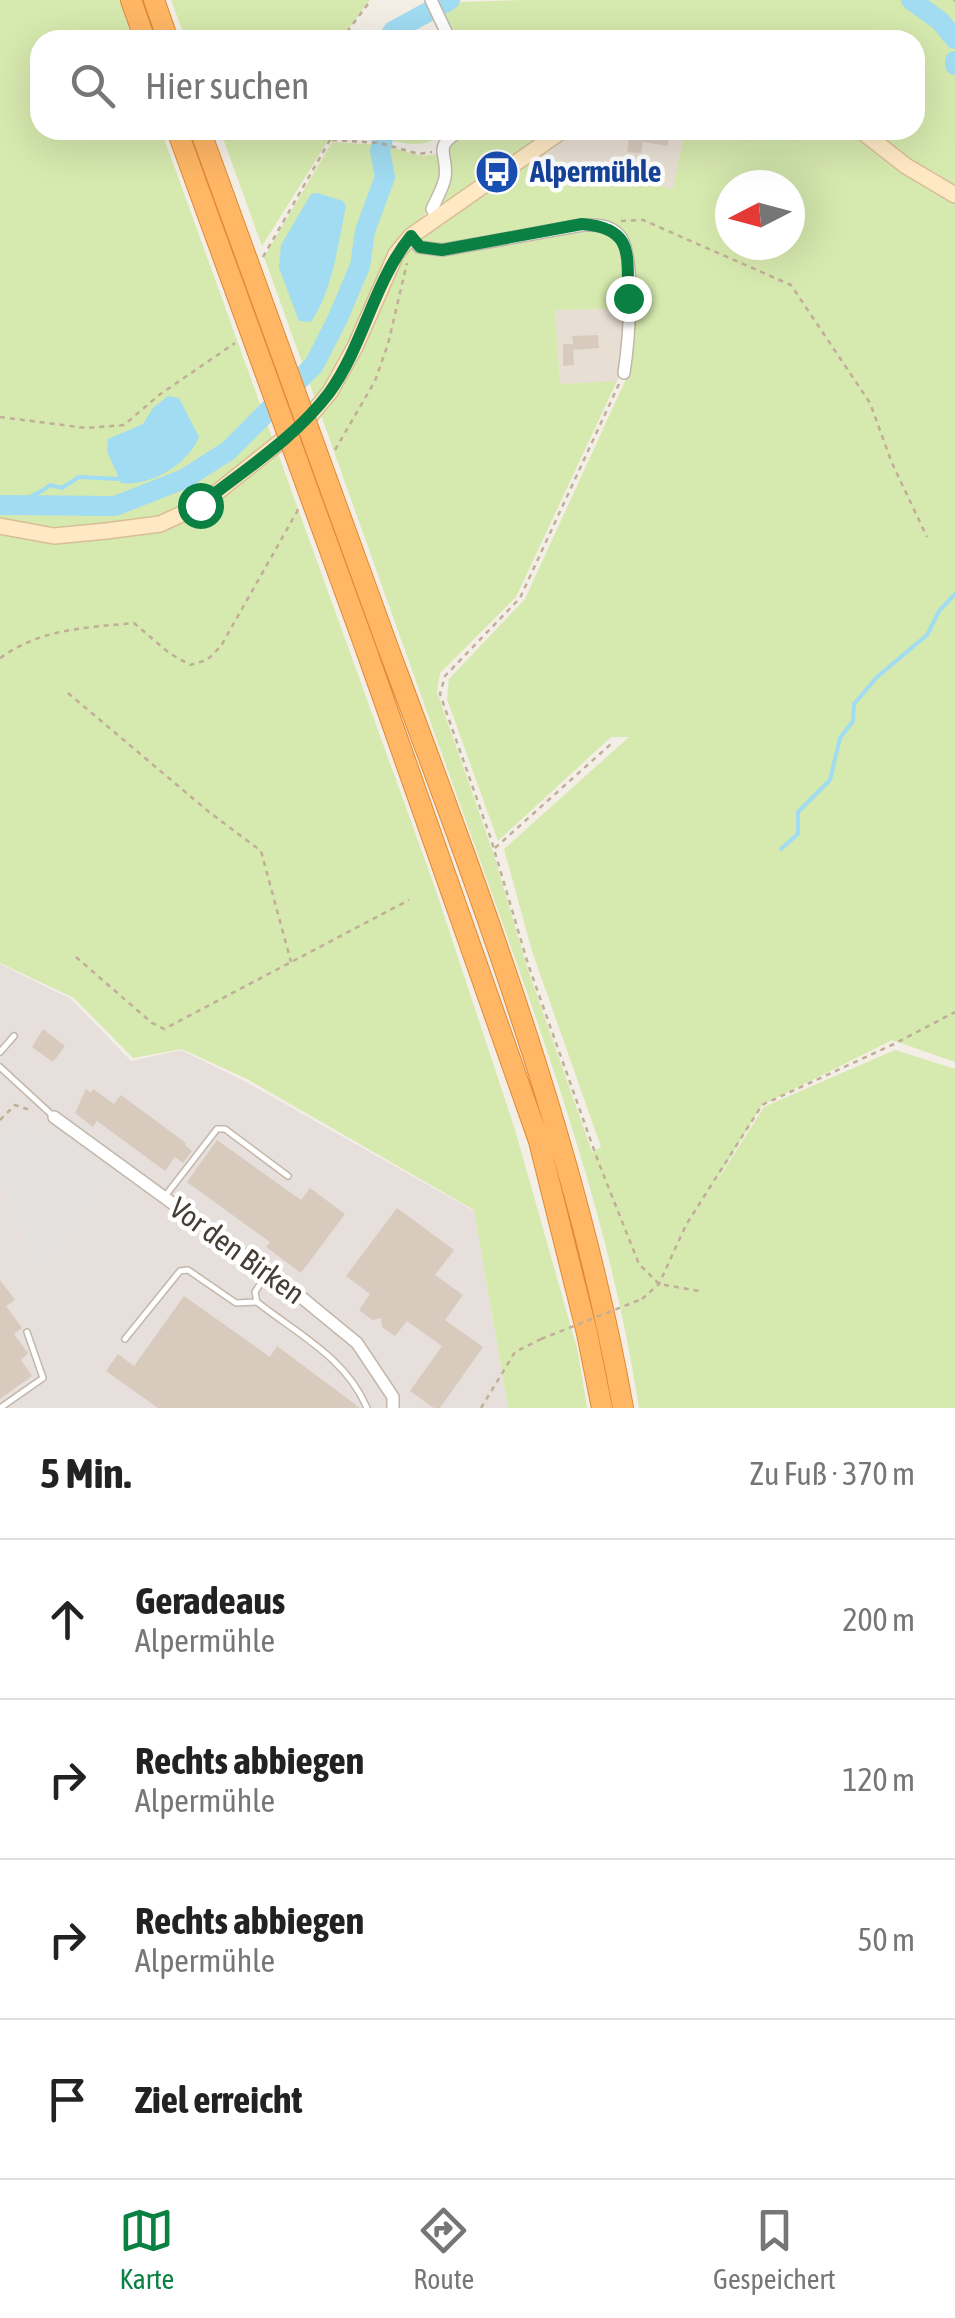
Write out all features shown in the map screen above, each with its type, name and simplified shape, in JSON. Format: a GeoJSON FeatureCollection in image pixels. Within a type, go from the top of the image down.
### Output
{"type":"FeatureCollection","features":[{"type":"Feature","properties":{"kind":"highway"},"geometry":{"type":"LineString","coordinates":[[131,0],[142,30]]}},
{"type":"Feature","properties":{"kind":"highway"},"geometry":{"type":"LineString","coordinates":[[154,0],[164,30]]}},
{"type":"Feature","properties":{"kind":"highway"},"geometry":{"type":"LineString","coordinates":[[181,140],[377,648],[455,827],[564,1153],[608,1326],[623,1408]]}},
{"type":"Feature","properties":{"kind":"highway"},"geometry":{"type":"LineString","coordinates":[[203,140],[377,648],[539,1141],[588,1332],[602,1408]]}},
{"type":"Feature","properties":{"kind":"main road"},"geometry":{"type":"LineString","coordinates":[[0,526],[54,536],[160,524],[200,505],[304,422],[330,392],[355,347],[396,254],[411,236],[548,140]]}},
{"type":"Feature","properties":{"kind":"main road"},"geometry":{"type":"LineString","coordinates":[[873,140],[906,166],[955,194]]}},
{"type":"Feature","properties":{"kind":"street"},"geometry":{"type":"LineString","coordinates":[[431,2],[444,30]]}},
{"type":"Feature","properties":{"kind":"street"},"geometry":{"type":"LineString","coordinates":[[436,216],[432,209],[446,176],[441,151],[448,140]]}},
{"type":"Feature","properties":{"kind":"street"},"geometry":{"type":"LineString","coordinates":[[411,236],[420,247],[442,250],[582,224],[606,226],[621,236],[626,250],[624,374]]}},
{"type":"Feature","properties":{"kind":"street","name":"Vor den Birken"},"geometry":{"type":"LineString","coordinates":[[54,1117],[357,1343],[393,1397],[393,1408]]}},
{"type":"Feature","properties":{"kind":"lane"},"geometry":{"type":"LineString","coordinates":[[0,1052],[14,1036]]}},
{"type":"Feature","properties":{"kind":"lane"},"geometry":{"type":"LineString","coordinates":[[0,1067],[54,1117]]}},
{"type":"Feature","properties":{"kind":"lane"},"geometry":{"type":"LineString","coordinates":[[164,1197],[217,1129],[225,1129],[288,1176]]}},
{"type":"Feature","properties":{"kind":"lane"},"geometry":{"type":"LineString","coordinates":[[125,1339],[180,1271],[188,1270],[236,1302],[257,1302],[332,1356],[358,1385],[367,1408]]}},
{"type":"Feature","properties":{"kind":"lane"},"geometry":{"type":"LineString","coordinates":[[257,1302],[255,1292],[267,1273]]}},
{"type":"Feature","properties":{"kind":"lane"},"geometry":{"type":"LineString","coordinates":[[0,1408],[42,1378],[27,1332]]}},
{"type":"Feature","properties":{"kind":"path"},"geometry":{"type":"LineString","coordinates":[[348,30],[371,0]]}},
{"type":"Feature","properties":{"kind":"path"},"geometry":{"type":"LineString","coordinates":[[262,259],[330,140],[380,143],[419,154],[441,151]]}},
{"type":"Feature","properties":{"kind":"path"},"geometry":{"type":"LineString","coordinates":[[606,226],[617,221],[643,220],[791,285],[870,403],[892,463],[927,537]]}},
{"type":"Feature","properties":{"kind":"path"},"geometry":{"type":"LineString","coordinates":[[336,448],[376,380],[405,279],[411,236]]}},
{"type":"Feature","properties":{"kind":"path"},"geometry":{"type":"LineString","coordinates":[[0,416],[86,428],[124,425],[237,341]]}},
{"type":"Feature","properties":{"kind":"path"},"geometry":{"type":"LineString","coordinates":[[624,374],[520,598],[444,676],[440,694],[494,849],[528,964],[598,1161],[640,1264],[660,1284],[699,1291]]}},
{"type":"Feature","properties":{"kind":"path"},"geometry":{"type":"LineString","coordinates":[[0,658],[26,640],[48,634],[134,623],[168,653],[190,666],[207,660],[221,646],[306,497]]}},
{"type":"Feature","properties":{"kind":"path"},"geometry":{"type":"LineString","coordinates":[[68,692],[208,812],[261,851],[291,963]]}},
{"type":"Feature","properties":{"kind":"path"},"geometry":{"type":"LineString","coordinates":[[494,849],[612,743]]}},
{"type":"Feature","properties":{"kind":"path"},"geometry":{"type":"LineString","coordinates":[[76,957],[164,1029],[409,900]]}},
{"type":"Feature","properties":{"kind":"path"},"geometry":{"type":"LineString","coordinates":[[481,1408],[516,1352],[541,1338],[642,1299],[660,1284],[686,1225],[762,1105],[955,1012]]}},
{"type":"Feature","properties":{"kind":"path"},"geometry":{"type":"LineString","coordinates":[[0,1120],[15,1105],[54,1117]]}},
{"type":"Feature","properties":{"kind":"shaded area"},"geometry":{"type":"Polygon","coordinates":[[[559,140],[683,140],[674,189],[537,156],[559,140]]]}},
{"type":"Feature","properties":{"kind":"shaded area"},"geometry":{"type":"Polygon","coordinates":[[[626,308],[622,371],[617,381],[560,385],[555,310],[626,308]]]}},
{"type":"Feature","properties":{"kind":"shaded area"},"geometry":{"type":"Polygon","coordinates":[[[0,964],[71,999],[131,1061],[181,1050],[248,1083],[474,1211],[508,1408],[0,1408],[0,964]]]}},
{"type":"Feature","properties":{"kind":"shaded area"},"geometry":{"type":"Polygon","coordinates":[[[18,1118],[43,1138],[67,1137],[115,1174],[41,1277],[0,1176],[0,1142],[18,1118]]]}},
{"type":"Feature","properties":{"kind":"green space"},"geometry":{"type":"Polygon","coordinates":[[[0,0],[120,0],[129,30],[30,30],[30,140],[165,140],[434,885],[515,1130],[578,1352],[587,1408],[508,1408],[474,1210],[249,1080],[182,1049],[133,1058],[74,998],[0,963],[0,0]]]}},
{"type":"Feature","properties":{"kind":"green space"},"geometry":{"type":"Polygon","coordinates":[[[171,0],[370,0],[348,30],[182,30],[171,0]]]}},
{"type":"Feature","properties":{"kind":"green space"},"geometry":{"type":"Polygon","coordinates":[[[955,0],[955,1062],[892,1040],[762,1105],[706,1198],[764,1107],[895,1050],[955,1069],[955,1408],[639,1408],[610,1261],[569,1118],[264,257],[332,142],[382,145],[422,156],[439,154],[437,192],[427,211],[400,238],[407,247],[441,219],[435,208],[447,177],[444,151],[456,140],[559,140],[538,156],[673,189],[683,140],[925,140],[925,30],[448,30],[438,15],[458,2],[955,0]],[[629,308],[555,310],[560,384],[617,381],[516,597],[440,673],[437,692],[592,1152],[601,1147],[532,951],[504,849],[629,737],[611,737],[498,841],[447,699],[449,679],[525,599],[627,377],[629,308]]]}},
{"type":"Feature","properties":{"kind":"green space"},"geometry":{"type":"Polygon","coordinates":[[[224,140],[328,140],[262,246],[224,140]]]}},
{"type":"Feature","properties":{"kind":"green space"},"geometry":{"type":"Polygon","coordinates":[[[394,140],[433,140],[415,144],[394,140]]]}},
{"type":"Feature","properties":{"kind":"water"},"geometry":{"type":"Polygon","coordinates":[[[311,194],[343,201],[346,206],[325,295],[311,322],[299,321],[279,268],[281,245],[311,194]]]}},
{"type":"Feature","properties":{"kind":"water"},"geometry":{"type":"Polygon","coordinates":[[[168,396],[179,398],[199,437],[194,447],[167,472],[144,481],[121,483],[107,451],[108,439],[143,424],[153,408],[168,396]]]}},
{"type":"Feature","properties":{"kind":"building"},"geometry":{"type":"Polygon","coordinates":[[[629,140],[669,140],[668,146],[643,142],[641,153],[627,152],[629,140]]]}},
{"type":"Feature","properties":{"kind":"building"},"geometry":{"type":"Polygon","coordinates":[[[598,335],[599,348],[573,350],[574,365],[563,366],[563,344],[573,344],[572,336],[598,335]]]}},
{"type":"Feature","properties":{"kind":"building"},"geometry":{"type":"Polygon","coordinates":[[[43,1029],[65,1046],[53,1062],[32,1047],[43,1029]]]}},
{"type":"Feature","properties":{"kind":"building"},"geometry":{"type":"Polygon","coordinates":[[[86,1089],[91,1093],[93,1089],[114,1104],[121,1095],[192,1151],[183,1163],[175,1157],[165,1171],[97,1121],[93,1127],[75,1113],[86,1089]]]}},
{"type":"Feature","properties":{"kind":"building"},"geometry":{"type":"Polygon","coordinates":[[[217,1140],[301,1200],[310,1188],[345,1214],[301,1273],[266,1247],[270,1242],[187,1182],[217,1140]]]}},
{"type":"Feature","properties":{"kind":"building"},"geometry":{"type":"Polygon","coordinates":[[[397,1208],[454,1250],[435,1275],[463,1295],[445,1320],[483,1347],[440,1408],[410,1391],[442,1346],[407,1321],[395,1336],[382,1327],[381,1318],[372,1320],[359,1310],[370,1294],[346,1276],[397,1208]]]}},
{"type":"Feature","properties":{"kind":"building"},"geometry":{"type":"Polygon","coordinates":[[[0,1280],[15,1300],[6,1306],[22,1328],[14,1334],[28,1353],[21,1360],[32,1376],[0,1399],[0,1280]]]}},
{"type":"Feature","properties":{"kind":"building"},"geometry":{"type":"Polygon","coordinates":[[[184,1296],[270,1357],[277,1346],[360,1408],[158,1408],[106,1371],[118,1354],[134,1366],[184,1296]]]}},
{"type":"Feature","properties":{"kind":"waterway"},"geometry":{"type":"LineString","coordinates":[[395,30],[450,0]]}},
{"type":"Feature","properties":{"kind":"waterway"},"geometry":{"type":"LineString","coordinates":[[911,0],[940,21],[955,39]]}},
{"type":"Feature","properties":{"kind":"waterway"},"geometry":{"type":"LineString","coordinates":[[0,505],[115,506],[184,479],[228,451],[314,365],[337,320],[360,266],[365,231],[385,177],[380,151],[383,140]]}},
{"type":"Feature","properties":{"kind":"waterway"},"geometry":{"type":"LineString","coordinates":[[15,507],[50,485],[62,488],[79,477],[119,479]]}},
{"type":"Feature","properties":{"kind":"waterway"},"geometry":{"type":"LineString","coordinates":[[781,849],[798,834],[798,812],[830,780],[840,738],[853,721],[854,704],[877,677],[927,635],[939,611],[955,594]]}},
{"type":"Feature","properties":{"kind":"place","name":"Alpermühle"},"geometry":{"type":"Point","coordinates":[497,172]}},
{"type":"Feature","properties":{"kind":"route"},"geometry":{"type":"LineString","coordinates":[[200,505],[304,422],[330,392],[355,347],[396,254],[411,236],[420,247],[442,250],[582,224],[606,226],[621,236],[626,250],[628,298]]}}]}
